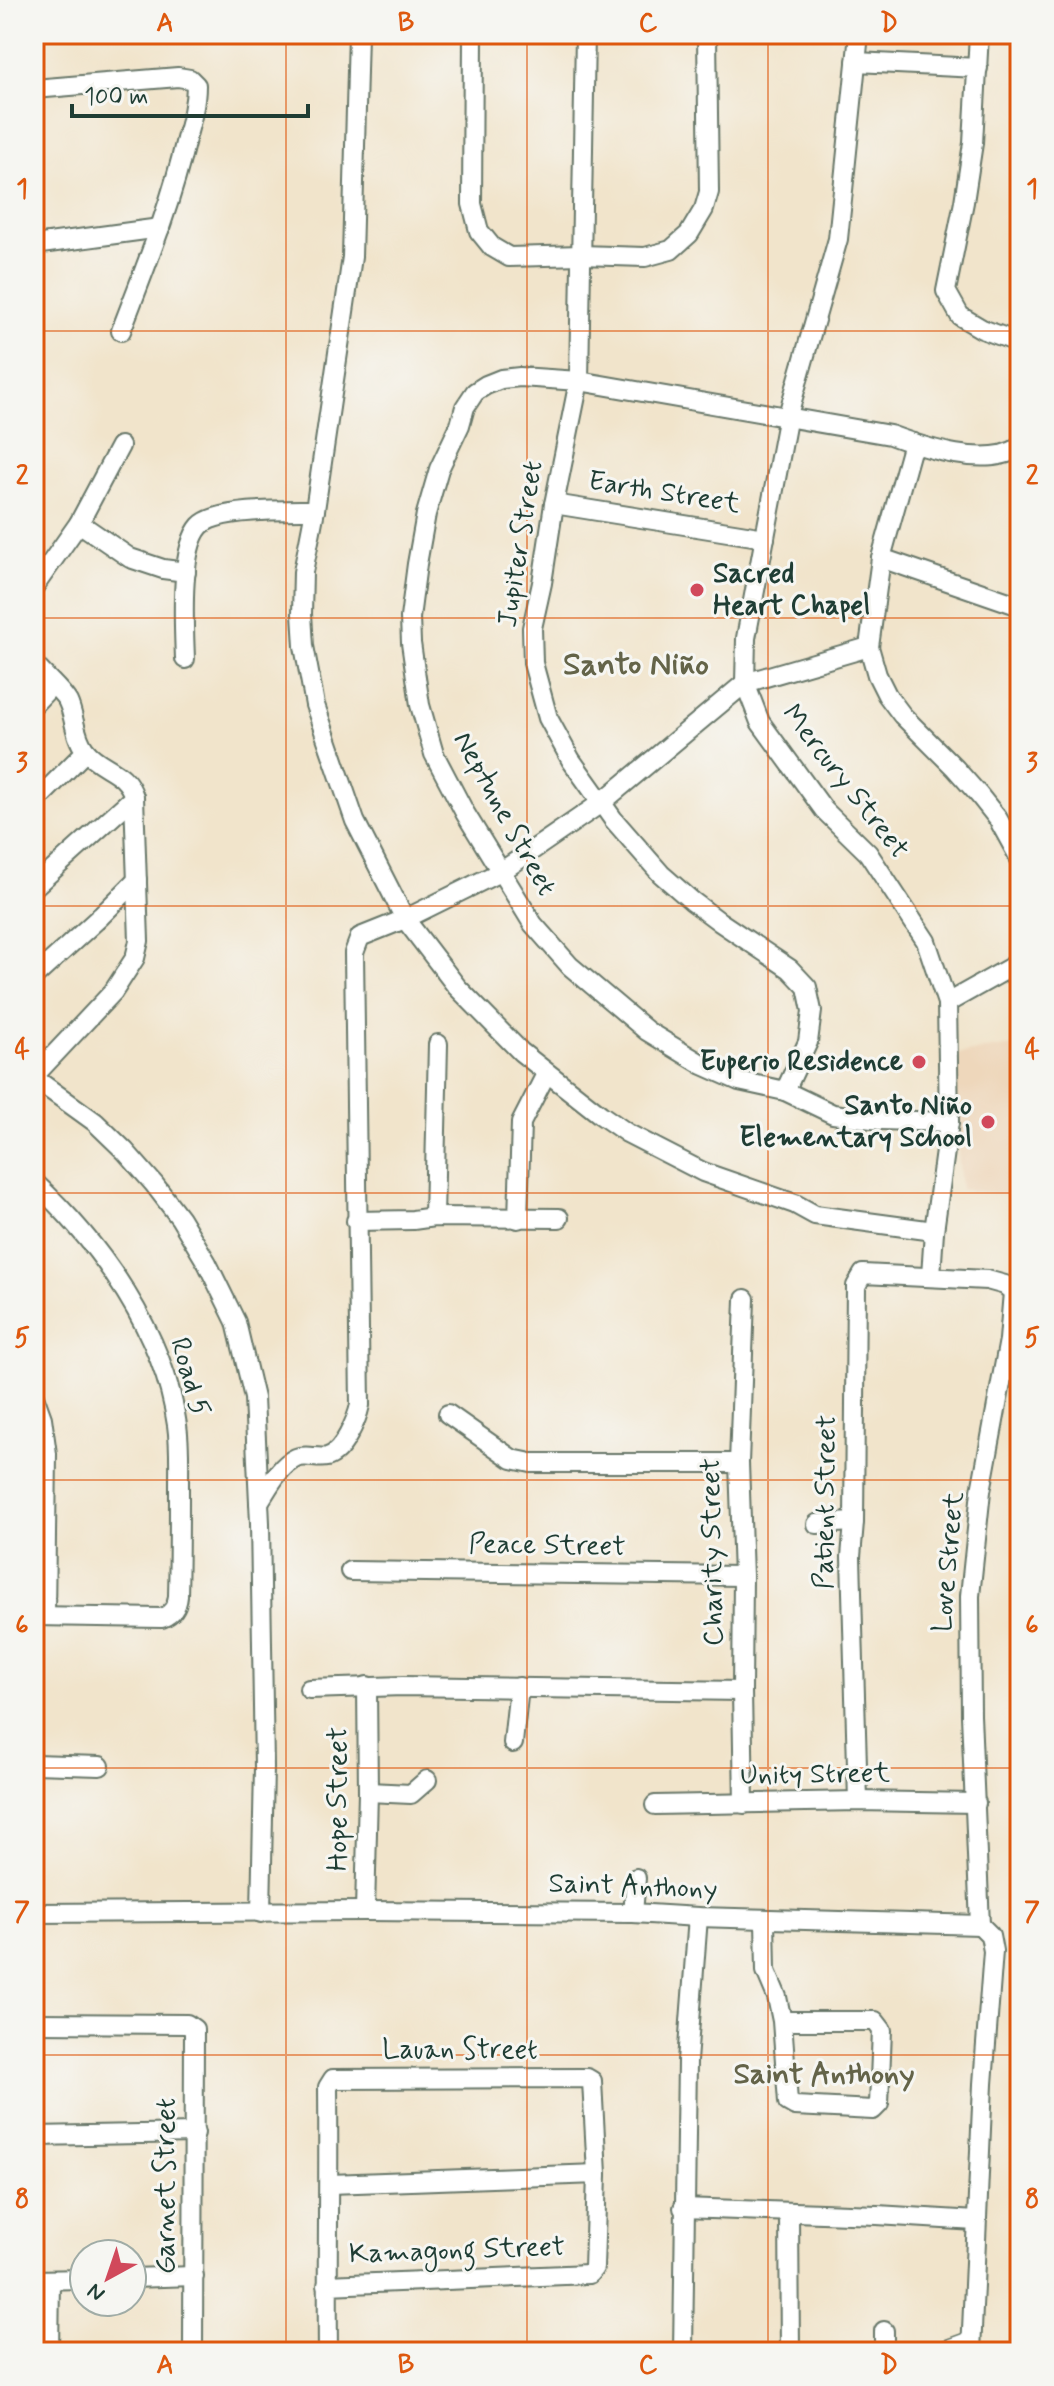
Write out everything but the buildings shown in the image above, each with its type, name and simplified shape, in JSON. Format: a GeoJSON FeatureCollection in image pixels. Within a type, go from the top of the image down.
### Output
{"type":"FeatureCollection","features":[{"type":"Feature","properties":{"kind":"street"},"geometry":{"type":"LineString","coordinates":[[358,34],[352,257],[303,572],[302,614],[304,646],[315,705],[355,821],[405,919],[457,987],[480,1013],[546,1074],[627,1133],[703,1172],[795,1204],[815,1215],[934,1231]]}},
{"type":"Feature","properties":{"kind":"street"},"geometry":{"type":"LineString","coordinates":[[473,34],[472,204],[479,231],[492,247],[509,257],[645,257],[671,250],[689,234],[704,209],[709,192],[707,34]]}},
{"type":"Feature","properties":{"kind":"street","name":"Jupiter Street"},"geometry":{"type":"LineString","coordinates":[[585,34],[579,381],[532,628],[533,663],[548,718],[571,760],[601,803],[661,874],[720,922],[790,969],[807,987],[812,1011],[808,1042],[785,1091]]}},
{"type":"Feature","properties":{"kind":"street","name":"Mercury Street"},"geometry":{"type":"LineString","coordinates":[[859,34],[838,239],[788,415],[746,638],[745,683],[760,722],[824,810],[868,853],[926,941],[947,1003],[949,1122],[931,1276]]}},
{"type":"Feature","properties":{"kind":"street"},"geometry":{"type":"LineString","coordinates":[[979,34],[973,143],[946,291],[960,316],[982,329],[1020,343]]}},
{"type":"Feature","properties":{"kind":"street"},"geometry":{"type":"LineString","coordinates":[[856,62],[978,68]]}},
{"type":"Feature","properties":{"kind":"street"},"geometry":{"type":"LineString","coordinates":[[34,89],[178,77],[190,79],[196,85],[196,98],[180,165],[121,331]]}},
{"type":"Feature","properties":{"kind":"street"},"geometry":{"type":"LineString","coordinates":[[34,245],[160,228]]}},
{"type":"Feature","properties":{"kind":"street","name":"Neptune Street"},"geometry":{"type":"LineString","coordinates":[[949,1122],[880,1120],[833,1114],[785,1091],[739,1081],[703,1065],[647,1031],[570,966],[533,924],[465,813],[434,754],[420,705],[410,618],[426,514],[439,469],[465,407],[475,392],[501,379],[520,377],[579,381],[788,415],[890,435],[978,457],[1008,455],[1020,447]]}},
{"type":"Feature","properties":{"kind":"street"},"geometry":{"type":"LineString","coordinates":[[913,443],[881,558],[869,647],[887,695],[902,715],[979,795],[998,819],[1020,859]]}},
{"type":"Feature","properties":{"kind":"street"},"geometry":{"type":"LineString","coordinates":[[34,587],[79,523],[120,446]]}},
{"type":"Feature","properties":{"kind":"street","name":"Earth Street"},"geometry":{"type":"LineString","coordinates":[[554,504],[765,538]]}},
{"type":"Feature","properties":{"kind":"street"},"geometry":{"type":"LineString","coordinates":[[185,659],[183,616],[186,572],[192,541],[201,524],[217,517],[243,513],[315,510]]}},
{"type":"Feature","properties":{"kind":"street"},"geometry":{"type":"LineString","coordinates":[[79,523],[130,558],[163,569],[186,572]]}},
{"type":"Feature","properties":{"kind":"street"},"geometry":{"type":"LineString","coordinates":[[881,558],[1020,606]]}},
{"type":"Feature","properties":{"kind":"street"},"geometry":{"type":"LineString","coordinates":[[256,1456],[330,1456],[353,1429],[358,1417],[354,953],[360,937],[405,919],[502,871],[601,803],[745,683],[869,647]]}},
{"type":"Feature","properties":{"kind":"street"},"geometry":{"type":"LineString","coordinates":[[34,664],[68,700],[77,734],[86,751],[127,780],[134,797],[139,941],[135,958],[113,992],[34,1077],[95,1122],[125,1151],[180,1218],[207,1263],[236,1322],[254,1398],[264,1767],[261,1913]]}},
{"type":"Feature","properties":{"kind":"street"},"geometry":{"type":"LineString","coordinates":[[34,704],[52,685]]}},
{"type":"Feature","properties":{"kind":"street"},"geometry":{"type":"LineString","coordinates":[[34,803],[86,751]]}},
{"type":"Feature","properties":{"kind":"street"},"geometry":{"type":"LineString","coordinates":[[34,887],[134,797]]}},
{"type":"Feature","properties":{"kind":"street"},"geometry":{"type":"LineString","coordinates":[[34,977],[137,880]]}},
{"type":"Feature","properties":{"kind":"street"},"geometry":{"type":"LineString","coordinates":[[947,1003],[1020,962]]}},
{"type":"Feature","properties":{"kind":"street"},"geometry":{"type":"LineString","coordinates":[[434,1217],[438,1044]]}},
{"type":"Feature","properties":{"kind":"street"},"geometry":{"type":"LineString","coordinates":[[518,1219],[521,1123],[546,1074]]}},
{"type":"Feature","properties":{"kind":"street","name":"Road 5"},"geometry":{"type":"LineString","coordinates":[[34,1182],[54,1200],[113,1272],[150,1338],[171,1393],[179,1456],[178,1596],[172,1612],[162,1618],[40,1616]]}},
{"type":"Feature","properties":{"kind":"street"},"geometry":{"type":"LineString","coordinates":[[356,1221],[434,1217],[559,1218]]}},
{"type":"Feature","properties":{"kind":"street","name":"Patient Street"},"geometry":{"type":"LineString","coordinates":[[858,1801],[851,1557],[856,1286],[863,1274],[931,1276]]}},
{"type":"Feature","properties":{"kind":"street","name":"Love Street"},"geometry":{"type":"LineString","coordinates":[[931,1276],[987,1280],[1005,1285],[1013,1292],[1009,1340],[981,1491],[970,1596],[970,1677],[980,1925],[990,1935],[993,1951],[971,2346]]}},
{"type":"Feature","properties":{"kind":"street","name":"Charity Street"},"geometry":{"type":"LineString","coordinates":[[744,1804],[739,1463],[745,1299]]}},
{"type":"Feature","properties":{"kind":"street"},"geometry":{"type":"LineString","coordinates":[[34,1396],[42,1418],[47,1454],[40,1616]]}},
{"type":"Feature","properties":{"kind":"street"},"geometry":{"type":"LineString","coordinates":[[448,1414],[512,1459],[531,1463],[739,1463]]}},
{"type":"Feature","properties":{"kind":"street"},"geometry":{"type":"LineString","coordinates":[[259,1502],[279,1473],[299,1456]]}},
{"type":"Feature","properties":{"kind":"street"},"geometry":{"type":"LineString","coordinates":[[817,1524],[854,1522]]}},
{"type":"Feature","properties":{"kind":"street","name":"Peace Street"},"geometry":{"type":"LineString","coordinates":[[350,1571],[743,1576]]}},
{"type":"Feature","properties":{"kind":"street"},"geometry":{"type":"LineString","coordinates":[[309,1689],[367,1686],[742,1691]]}},
{"type":"Feature","properties":{"kind":"street","name":"Hope Street"},"geometry":{"type":"LineString","coordinates":[[365,1911],[367,1686]]}},
{"type":"Feature","properties":{"kind":"street"},"geometry":{"type":"LineString","coordinates":[[513,1743],[519,1687]]}},
{"type":"Feature","properties":{"kind":"street"},"geometry":{"type":"LineString","coordinates":[[34,1764],[100,1766]]}},
{"type":"Feature","properties":{"kind":"street"},"geometry":{"type":"LineString","coordinates":[[368,1792],[411,1794],[427,1780]]}},
{"type":"Feature","properties":{"kind":"street","name":"Unity Street"},"geometry":{"type":"LineString","coordinates":[[655,1805],[858,1801],[976,1803]]}},
{"type":"Feature","properties":{"kind":"street"},"geometry":{"type":"LineString","coordinates":[[633,1913],[636,1878]]}},
{"type":"Feature","properties":{"kind":"street","name":"Saint Anthony"},"geometry":{"type":"LineString","coordinates":[[34,1913],[633,1913],[980,1925]]}},
{"type":"Feature","properties":{"kind":"street"},"geometry":{"type":"LineString","coordinates":[[683,2352],[687,2061],[698,1917]]}},
{"type":"Feature","properties":{"kind":"street"},"geometry":{"type":"LineString","coordinates":[[765,1919],[766,1971],[777,1997],[782,2021],[788,2102],[791,2105],[873,2110],[877,2107],[882,2030],[875,2021],[782,2021]]}},
{"type":"Feature","properties":{"kind":"street","name":"Garnet Street"},"geometry":{"type":"LineString","coordinates":[[34,2023],[187,2024],[194,2029],[193,2352]]}},
{"type":"Feature","properties":{"kind":"street","name":"Lauan Street"},"geometry":{"type":"LineString","coordinates":[[330,2184],[328,2087],[333,2079],[587,2078],[593,2086],[597,2174]]}},
{"type":"Feature","properties":{"kind":"street"},"geometry":{"type":"LineString","coordinates":[[34,2136],[195,2133]]}},
{"type":"Feature","properties":{"kind":"street"},"geometry":{"type":"LineString","coordinates":[[328,2352],[330,2184],[597,2174]]}},
{"type":"Feature","properties":{"kind":"street","name":"Kamagong Street"},"geometry":{"type":"LineString","coordinates":[[327,2285],[589,2274],[594,2268],[597,2174]]}},
{"type":"Feature","properties":{"kind":"street"},"geometry":{"type":"LineString","coordinates":[[683,2208],[976,2221]]}},
{"type":"Feature","properties":{"kind":"street"},"geometry":{"type":"LineString","coordinates":[[789,2213],[790,2352]]}},
{"type":"Feature","properties":{"kind":"street"},"geometry":{"type":"LineString","coordinates":[[148,2277],[194,2276]]}},
{"type":"Feature","properties":{"kind":"street"},"geometry":{"type":"LineString","coordinates":[[49,2352],[42,2280],[68,2279]]}},
{"type":"Feature","properties":{"kind":"street"},"geometry":{"type":"LineString","coordinates":[[884,2331],[884,2352]]}},
{"type":"Feature","properties":{"kind":"street"},"geometry":{"type":"LineString","coordinates":[[941,2352],[971,2346]]}},
{"type":"Feature","properties":{"kind":"shaded area","name":"Santo Niño Elementary School"},"geometry":{"type":"Polygon","coordinates":[[[1020,1045],[1020,1197],[961,1189],[951,1055],[1020,1045]]]}},
{"type":"Feature","properties":{"kind":"place","name":"Sacred Heart Chapel"},"geometry":{"type":"Point","coordinates":[697,590]}},
{"type":"Feature","properties":{"kind":"place","name":"Euperio Residence"},"geometry":{"type":"Point","coordinates":[919,1062]}},
{"type":"Feature","properties":{"kind":"place","name":"Santo Niño Elementary School"},"geometry":{"type":"Point","coordinates":[988,1122]}},
{"type":"Feature","properties":{"kind":"district","name":"Santo Niño"},"geometry":{"type":"Point","coordinates":[636,665]}},
{"type":"Feature","properties":{"kind":"district","name":"Saint Anthony"},"geometry":{"type":"Point","coordinates":[824,2074]}}]}
